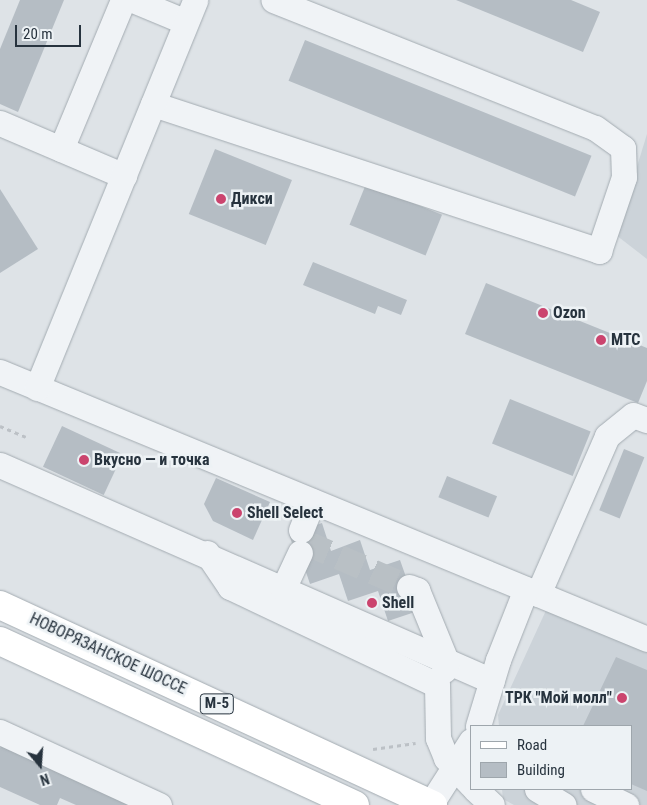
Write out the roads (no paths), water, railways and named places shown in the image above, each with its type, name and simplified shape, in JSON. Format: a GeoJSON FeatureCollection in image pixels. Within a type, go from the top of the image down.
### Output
{"type":"FeatureCollection","features":[{"type":"Feature","properties":{"kind":"main road","name":"НОВОРЯЗАНСКОЕ ШОССЕ"},"geometry":{"type":"LineString","coordinates":[[0,605],[432,805]]}},
{"type":"Feature","properties":{"kind":"main road","name":"НОВОРЯЗАНСКОЕ ШОССЕ"},"geometry":{"type":"LineString","coordinates":[[0,641],[356,805]]}},
{"type":"Feature","properties":{"kind":"street"},"geometry":{"type":"LineString","coordinates":[[61,149],[124,0]]}},
{"type":"Feature","properties":{"kind":"street"},"geometry":{"type":"LineString","coordinates":[[37,388],[191,11],[133,0]]}},
{"type":"Feature","properties":{"kind":"street"},"geometry":{"type":"LineString","coordinates":[[153,104],[599,252],[624,177],[623,148],[594,128],[274,0]]}},
{"type":"Feature","properties":{"kind":"street"},"geometry":{"type":"LineString","coordinates":[[0,123],[124,176]]}},
{"type":"Feature","properties":{"kind":"street"},"geometry":{"type":"LineString","coordinates":[[0,372],[647,639]]}},
{"type":"Feature","properties":{"kind":"street"},"geometry":{"type":"LineString","coordinates":[[478,725],[492,681],[532,592],[607,436],[633,415],[647,420]]}},
{"type":"Feature","properties":{"kind":"street"},"geometry":{"type":"LineString","coordinates":[[0,466],[207,553],[283,589],[442,674]]}},
{"type":"Feature","properties":{"kind":"street"},"geometry":{"type":"LineString","coordinates":[[283,589],[313,501]]}},
{"type":"Feature","properties":{"kind":"street"},"geometry":{"type":"LineString","coordinates":[[207,553],[230,587],[442,674],[492,681]]}},
{"type":"Feature","properties":{"kind":"street"},"geometry":{"type":"LineString","coordinates":[[409,587],[417,590],[442,674],[438,738],[462,777]]}},
{"type":"Feature","properties":{"kind":"street"},"geometry":{"type":"LineString","coordinates":[[0,732],[159,805]]}},
{"type":"Feature","properties":{"kind":"street"},"geometry":{"type":"LineString","coordinates":[[432,805],[462,777],[470,745]]}},
{"type":"Feature","properties":{"kind":"street"},"geometry":{"type":"LineString","coordinates":[[540,790],[564,805]]}},
{"type":"Feature","properties":{"kind":"street"},"geometry":{"type":"LineString","coordinates":[[595,790],[626,805]]}},
{"type":"Feature","properties":{"kind":"tunnel"},"geometry":{"type":"LineString","coordinates":[[301,530],[305,542],[409,587]]}},
{"type":"Feature","properties":{"kind":"place","name":"Дикси"},"geometry":{"type":"Point","coordinates":[221,199]}},
{"type":"Feature","properties":{"kind":"place","name":"Ozon"},"geometry":{"type":"Point","coordinates":[543,313]}},
{"type":"Feature","properties":{"kind":"place","name":"МТС"},"geometry":{"type":"Point","coordinates":[601,340]}},
{"type":"Feature","properties":{"kind":"place","name":"Вкусно — и точка"},"geometry":{"type":"Point","coordinates":[84,460]}},
{"type":"Feature","properties":{"kind":"place","name":"Shell Select"},"geometry":{"type":"Point","coordinates":[237,513]}},
{"type":"Feature","properties":{"kind":"place","name":"Shell"},"geometry":{"type":"Point","coordinates":[372,603]}},
{"type":"Feature","properties":{"kind":"place","name":"ТРК \"Мой молл\""},"geometry":{"type":"Point","coordinates":[622,698]}}]}
